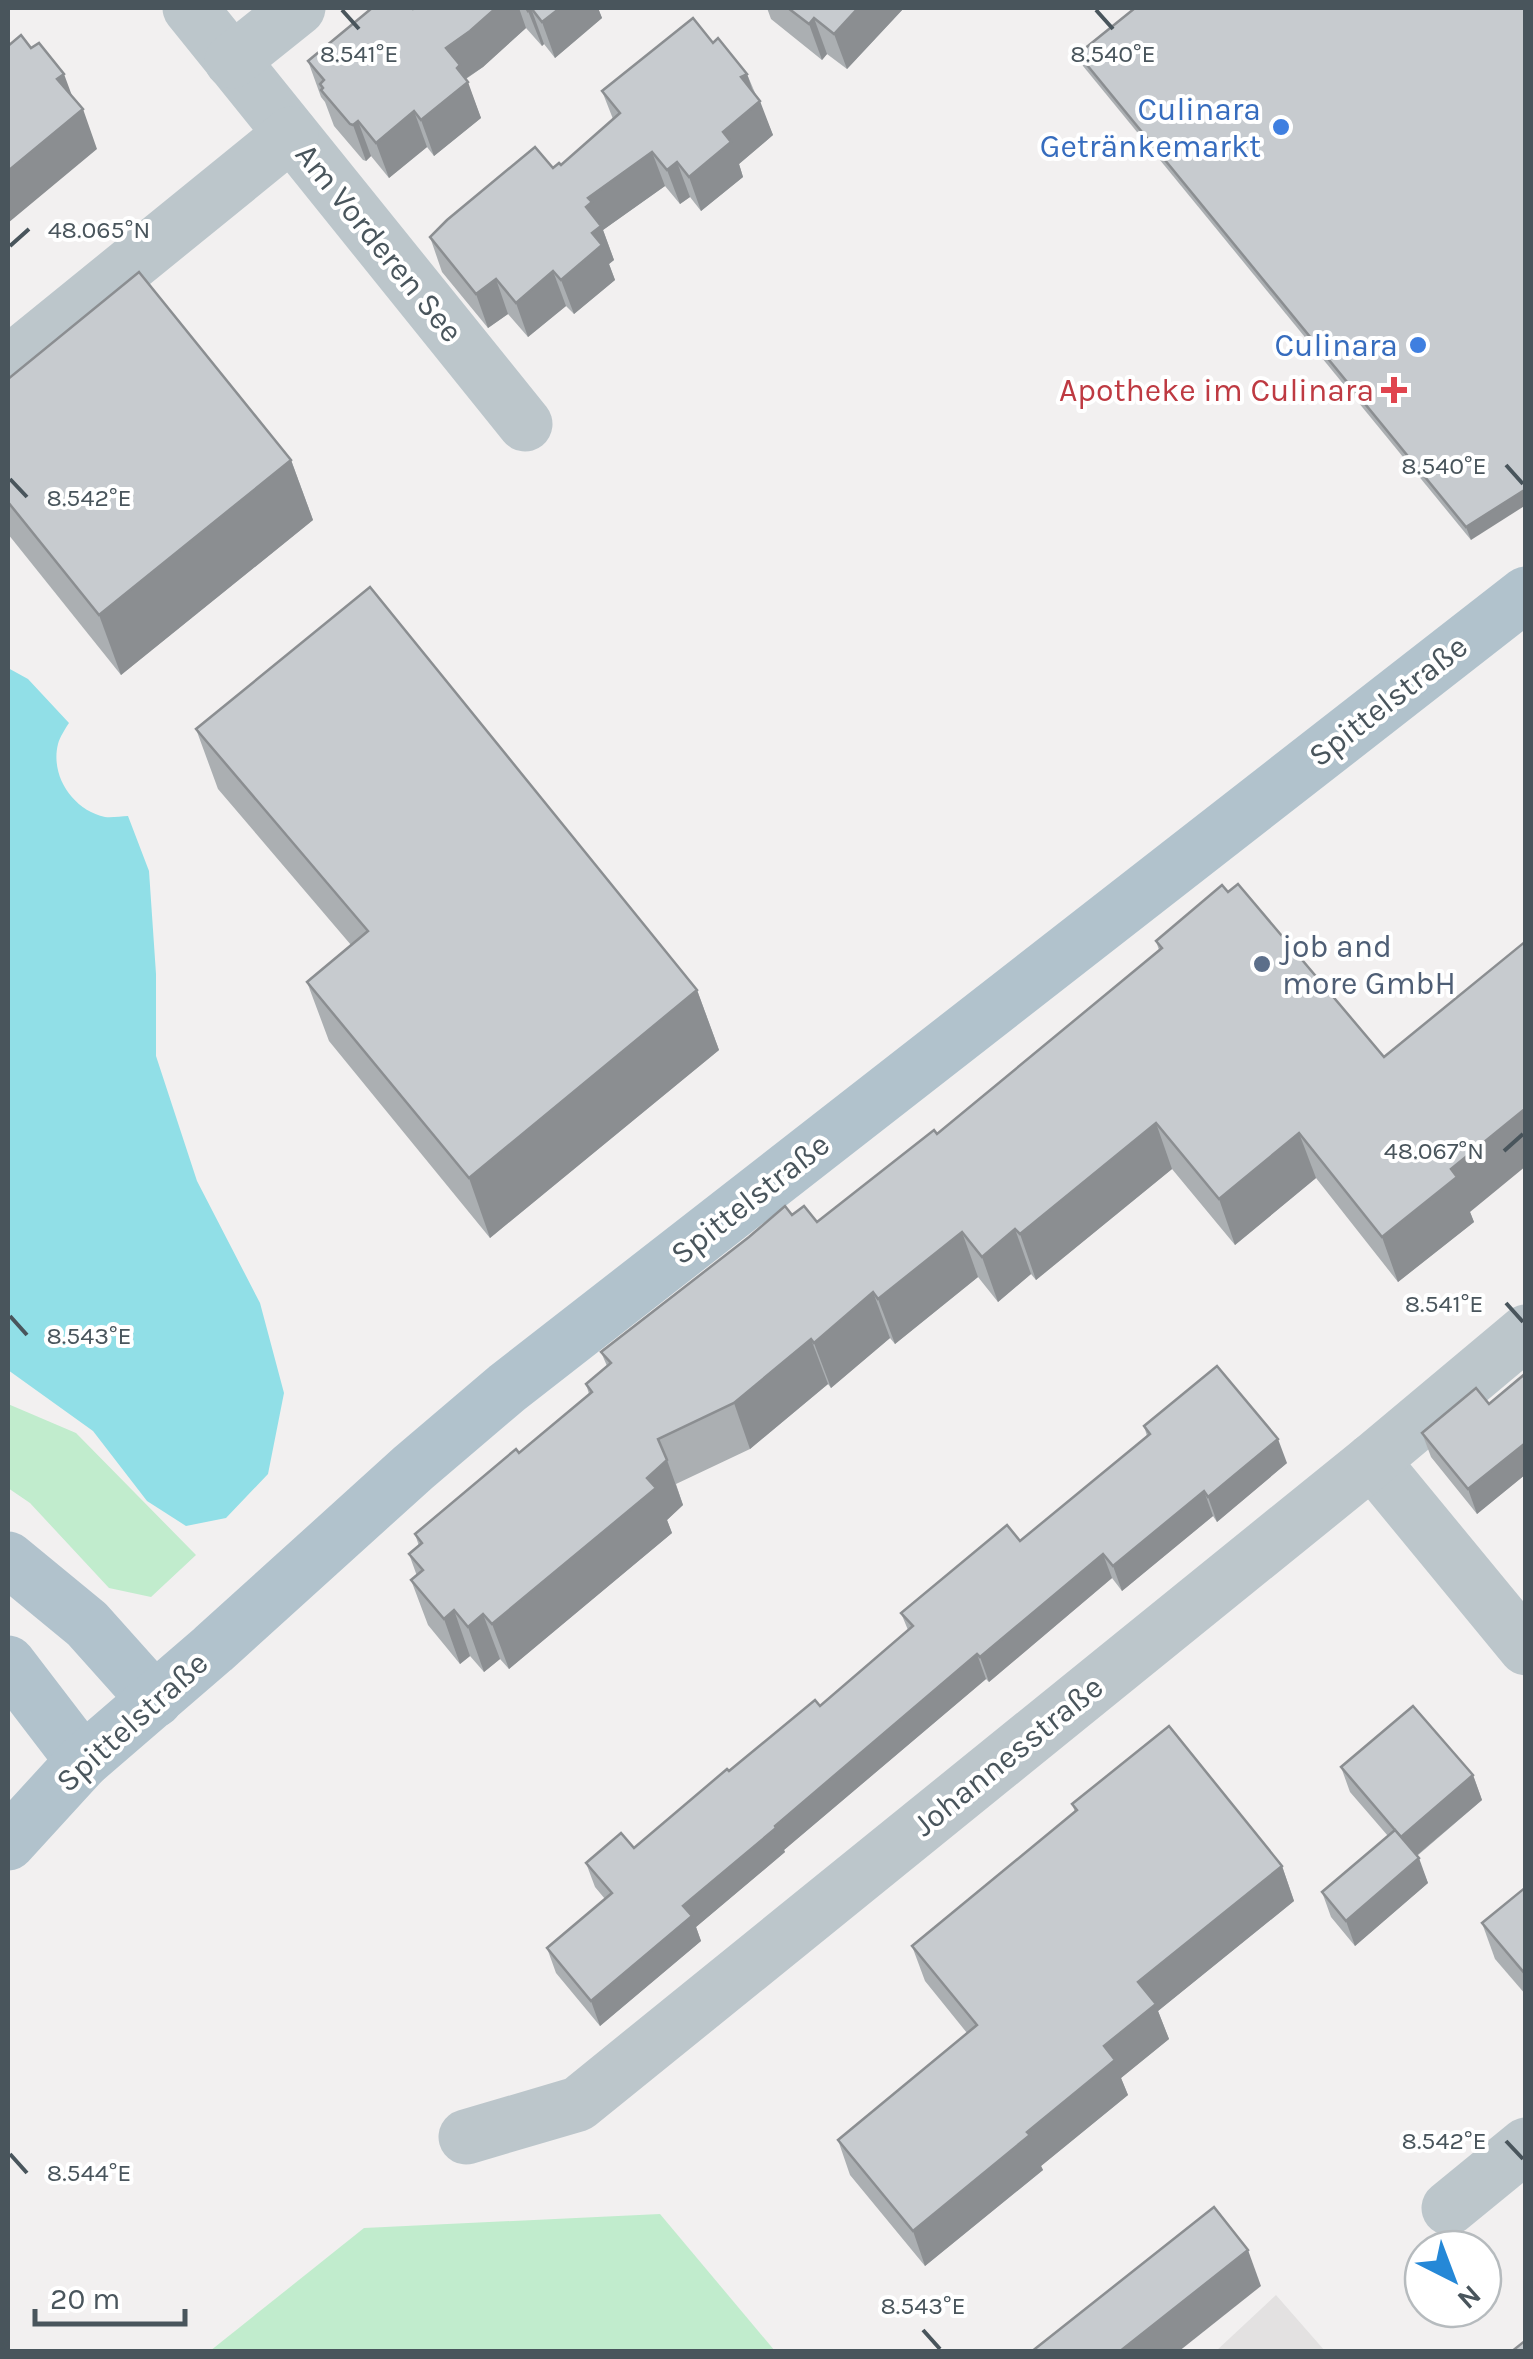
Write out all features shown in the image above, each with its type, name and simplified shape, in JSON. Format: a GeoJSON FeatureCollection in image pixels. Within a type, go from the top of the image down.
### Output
{"type":"FeatureCollection","features":[{"type":"Feature","properties":{"kind":"main road","name":"Spittelstraße"},"geometry":{"type":"LineString","coordinates":[[8,1843],[83,1761],[507,1388],[1526,594]]}},
{"type":"Feature","properties":{"kind":"main road"},"geometry":{"type":"LineString","coordinates":[[8,1559],[88,1624],[155,1700]]}},
{"type":"Feature","properties":{"kind":"main road"},"geometry":{"type":"LineString","coordinates":[[8,1663],[83,1761]]}},
{"type":"Feature","properties":{"kind":"street","name":"Am Vorderen See"},"geometry":{"type":"LineString","coordinates":[[190,8],[525,424]]}},
{"type":"Feature","properties":{"kind":"street"},"geometry":{"type":"LineString","coordinates":[[232,62],[298,8]]}},
{"type":"Feature","properties":{"kind":"street"},"geometry":{"type":"LineString","coordinates":[[8,364],[291,134]]}},
{"type":"Feature","properties":{"kind":"street","name":"Johannesstraße"},"geometry":{"type":"LineString","coordinates":[[466,2136],[578,2104],[1526,1332]]}},
{"type":"Feature","properties":{"kind":"street"},"geometry":{"type":"LineString","coordinates":[[1372,1461],[1526,1648]]}},
{"type":"Feature","properties":{"kind":"street"},"geometry":{"type":"LineString","coordinates":[[1449,2208],[1526,2145]]}},
{"type":"Feature","properties":{"kind":"shaded area"},"geometry":{"type":"Polygon","coordinates":[[[1276,2295],[1325,2351],[1216,2351],[1276,2295]]]}},
{"type":"Feature","properties":{"kind":"green space"},"geometry":{"type":"Polygon","coordinates":[[[8,1404],[76,1433],[196,1555],[151,1597],[109,1588],[30,1503],[8,1488],[8,1404]]]}},
{"type":"Feature","properties":{"kind":"green space"},"geometry":{"type":"Polygon","coordinates":[[[660,2214],[775,2351],[210,2351],[364,2228],[660,2214]]]}},
{"type":"Feature","properties":{"kind":"water"},"geometry":{"type":"Polygon","coordinates":[[[8,668],[28,679],[69,723],[56,756],[66,790],[93,813],[128,816],[149,871],[156,974],[156,1056],[197,1181],[260,1303],[284,1393],[268,1474],[226,1518],[186,1526],[147,1501],[93,1431],[8,1370],[8,668]]]}},
{"type":"Feature","properties":{"kind":"building"},"geometry":{"type":"Polygon","coordinates":[[[372,8],[496,8],[446,48],[468,82],[421,120],[414,111],[376,143],[358,121],[350,124],[321,90],[324,80],[308,61],[372,8]]]}},
{"type":"Feature","properties":{"kind":"building"},"geometry":{"type":"Polygon","coordinates":[[[531,8],[560,8],[542,22],[531,8]]]}},
{"type":"Feature","properties":{"kind":"building"},"geometry":{"type":"Polygon","coordinates":[[[788,8],[858,8],[834,34],[814,18],[809,24],[788,8]]]}},
{"type":"Feature","properties":{"kind":"building","name":"Culinara"},"geometry":{"type":"Polygon","coordinates":[[[1135,8],[1526,8],[1526,489],[1466,527],[1078,54],[1135,8]]]}},
{"type":"Feature","properties":{"kind":"building"},"geometry":{"type":"Polygon","coordinates":[[[693,18],[713,43],[718,38],[747,74],[741,77],[760,101],[723,132],[731,142],[689,177],[677,162],[667,170],[652,152],[588,198],[592,202],[586,207],[601,226],[592,233],[602,245],[561,280],[553,271],[516,303],[496,279],[476,294],[430,237],[535,147],[553,168],[561,165],[620,113],[602,91],[693,18]]]}},
{"type":"Feature","properties":{"kind":"building"},"geometry":{"type":"Polygon","coordinates":[[[21,35],[31,48],[39,43],[64,74],[57,79],[83,109],[8,171],[8,46],[21,35]]]}},
{"type":"Feature","properties":{"kind":"building"},"geometry":{"type":"Polygon","coordinates":[[[139,272],[291,460],[99,615],[8,502],[8,379],[139,272]]]}},
{"type":"Feature","properties":{"kind":"building"},"geometry":{"type":"Polygon","coordinates":[[[370,587],[697,990],[469,1178],[307,982],[368,931],[196,729],[370,587]]]}},
{"type":"Feature","properties":{"kind":"building"},"geometry":{"type":"Polygon","coordinates":[[[1238,884],[1384,1057],[1526,941],[1526,1108],[1451,1169],[1457,1177],[1382,1237],[1299,1133],[1219,1199],[1156,1123],[1020,1234],[1015,1229],[982,1257],[962,1232],[878,1299],[873,1292],[814,1343],[811,1339],[734,1403],[658,1439],[667,1460],[647,1478],[656,1488],[492,1624],[483,1614],[468,1627],[454,1610],[444,1619],[411,1580],[423,1570],[409,1554],[422,1543],[415,1534],[516,1449],[519,1453],[592,1392],[586,1384],[611,1363],[601,1352],[785,1206],[792,1215],[804,1206],[817,1222],[934,1130],[937,1134],[1162,948],[1156,941],[1222,885],[1228,892],[1238,884]]]}},
{"type":"Feature","properties":{"kind":"building"},"geometry":{"type":"Polygon","coordinates":[[[1217,1366],[1278,1439],[1208,1497],[1204,1491],[1113,1566],[1103,1554],[980,1657],[977,1654],[683,1906],[692,1916],[591,2001],[547,1948],[612,1893],[586,1863],[621,1833],[634,1848],[815,1700],[820,1706],[913,1626],[901,1613],[1007,1525],[1020,1541],[1150,1434],[1144,1426],[1217,1366]]]}},
{"type":"Feature","properties":{"kind":"building"},"geometry":{"type":"Polygon","coordinates":[[[1526,1373],[1526,1448],[1523,1445],[1468,1489],[1422,1433],[1476,1388],[1489,1404],[1526,1373]]]}},
{"type":"Feature","properties":{"kind":"building"},"geometry":{"type":"Polygon","coordinates":[[[1413,1706],[1473,1775],[1401,1837],[1341,1767],[1413,1706]]]}},
{"type":"Feature","properties":{"kind":"building"},"geometry":{"type":"Polygon","coordinates":[[[1169,1726],[1282,1866],[1138,1982],[1156,2004],[1104,2046],[1115,2060],[913,2231],[838,2140],[977,2025],[912,1946],[1077,1810],[1072,1804],[1169,1726]]]}},
{"type":"Feature","properties":{"kind":"building"},"geometry":{"type":"Polygon","coordinates":[[[1395,1830],[1419,1858],[1346,1921],[1322,1892],[1395,1830]]]}},
{"type":"Feature","properties":{"kind":"building"},"geometry":{"type":"Polygon","coordinates":[[[1526,1887],[1526,1975],[1482,1923],[1526,1887]]]}},
{"type":"Feature","properties":{"kind":"building"},"geometry":{"type":"Polygon","coordinates":[[[1214,2207],[1248,2250],[1119,2352],[1031,2352],[1214,2207]]]}},
{"type":"Feature","properties":{"kind":"building"},"geometry":{"type":"Polygon","coordinates":[[[1526,2340],[1526,2352],[1511,2352],[1526,2340]]]}},
{"type":"Feature","properties":{"kind":"place","name":"Culinara Getränkemarkt"},"geometry":{"type":"Point","coordinates":[1281,127]}},
{"type":"Feature","properties":{"kind":"place","name":"Culinara"},"geometry":{"type":"Point","coordinates":[1418,345]}},
{"type":"Feature","properties":{"kind":"place","name":"Apotheke im Culinara"},"geometry":{"type":"Point","coordinates":[1394,390]}},
{"type":"Feature","properties":{"kind":"place","name":"job and more GmbH"},"geometry":{"type":"Point","coordinates":[1262,964]}}]}
